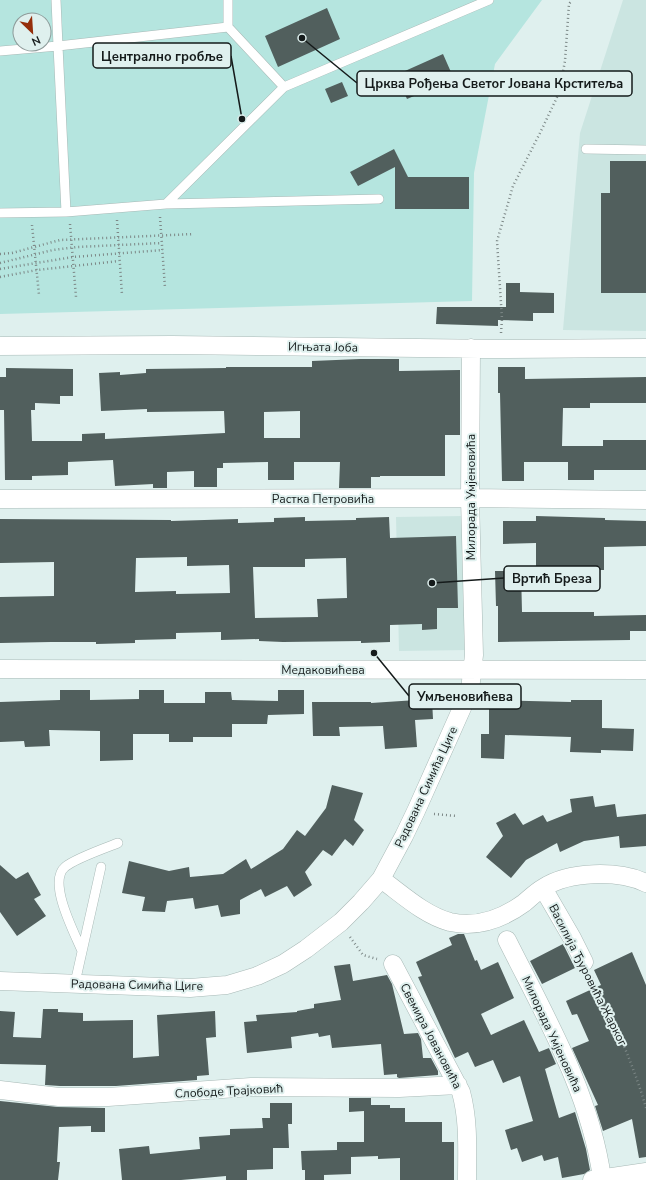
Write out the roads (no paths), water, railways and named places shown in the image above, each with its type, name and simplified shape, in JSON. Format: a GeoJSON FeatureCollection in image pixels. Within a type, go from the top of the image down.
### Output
{"type":"FeatureCollection","features":[{"type":"Feature","properties":{"kind":"street","name":"Игњата Јоба"},"geometry":{"type":"LineString","coordinates":[[0,346],[172,345],[500,349],[646,348]]}},
{"type":"Feature","properties":{"kind":"street","name":"Милорада Умјеновића"},"geometry":{"type":"LineString","coordinates":[[472,348],[470,498],[473,670]]}},
{"type":"Feature","properties":{"kind":"street","name":"Растка Петровића"},"geometry":{"type":"LineString","coordinates":[[0,499],[470,498],[646,500]]}},
{"type":"Feature","properties":{"kind":"street","name":"Медаковићева"},"geometry":{"type":"LineString","coordinates":[[0,669],[646,670]]}},
{"type":"Feature","properties":{"kind":"street","name":"Радована Симића Циге"},"geometry":{"type":"LineString","coordinates":[[0,981],[190,988],[228,985],[256,976],[283,964],[306,949],[341,922],[381,879],[416,811],[470,690],[473,670]]}},
{"type":"Feature","properties":{"kind":"street"},"geometry":{"type":"LineString","coordinates":[[381,879],[418,907],[434,916],[450,922],[470,924],[483,923],[509,912],[553,882],[580,875],[622,876],[646,882]]}},
{"type":"Feature","properties":{"kind":"street","name":"Василија Ђуровића Жарког"},"geometry":{"type":"LineString","coordinates":[[543,888],[584,962]]}},
{"type":"Feature","properties":{"kind":"street","name":"Милорада Умјеновића"},"geometry":{"type":"LineString","coordinates":[[507,940],[572,1071],[581,1095],[599,1158],[597,1179]]}},
{"type":"Feature","properties":{"kind":"street","name":"Свемира Јовановића"},"geometry":{"type":"LineString","coordinates":[[393,964],[458,1084],[464,1103],[467,1124],[467,1180]]}},
{"type":"Feature","properties":{"kind":"street","name":"Слободе Трајковић"},"geometry":{"type":"LineString","coordinates":[[0,1090],[58,1097],[108,1097],[251,1087],[392,1088],[458,1084]]}},
{"type":"Feature","properties":{"kind":"street"},"geometry":{"type":"LineString","coordinates":[[597,1179],[646,1172]]}},
{"type":"Feature","properties":{"kind":"lane"},"geometry":{"type":"LineString","coordinates":[[56,0],[67,212]]}},
{"type":"Feature","properties":{"kind":"lane"},"geometry":{"type":"LineString","coordinates":[[228,0],[228,27],[284,87]]}},
{"type":"Feature","properties":{"kind":"lane"},"geometry":{"type":"LineString","coordinates":[[162,204],[284,87],[489,0]]}},
{"type":"Feature","properties":{"kind":"lane"},"geometry":{"type":"LineString","coordinates":[[0,51],[228,27]]}},
{"type":"Feature","properties":{"kind":"lane"},"geometry":{"type":"LineString","coordinates":[[586,149],[646,150]]}},
{"type":"Feature","properties":{"kind":"lane"},"geometry":{"type":"LineString","coordinates":[[0,213],[67,212],[162,204],[379,199]]}},
{"type":"Feature","properties":{"kind":"lane"},"geometry":{"type":"LineString","coordinates":[[82,951],[60,895],[60,873],[65,867],[118,843]]}},
{"type":"Feature","properties":{"kind":"lane"},"geometry":{"type":"LineString","coordinates":[[75,983],[100,867]]}},
{"type":"Feature","properties":{"kind":"place","name":"Црква Рођења Светог Јована Крститеља"},"geometry":{"type":"Point","coordinates":[302,38]}},
{"type":"Feature","properties":{"kind":"place","name":"Централно гробље"},"geometry":{"type":"Point","coordinates":[242,119]}},
{"type":"Feature","properties":{"kind":"place","name":"Вртић Бреза"},"geometry":{"type":"Point","coordinates":[432,583]}},
{"type":"Feature","properties":{"kind":"place","name":"Умљеновићева"},"geometry":{"type":"Point","coordinates":[374,653]}}]}
